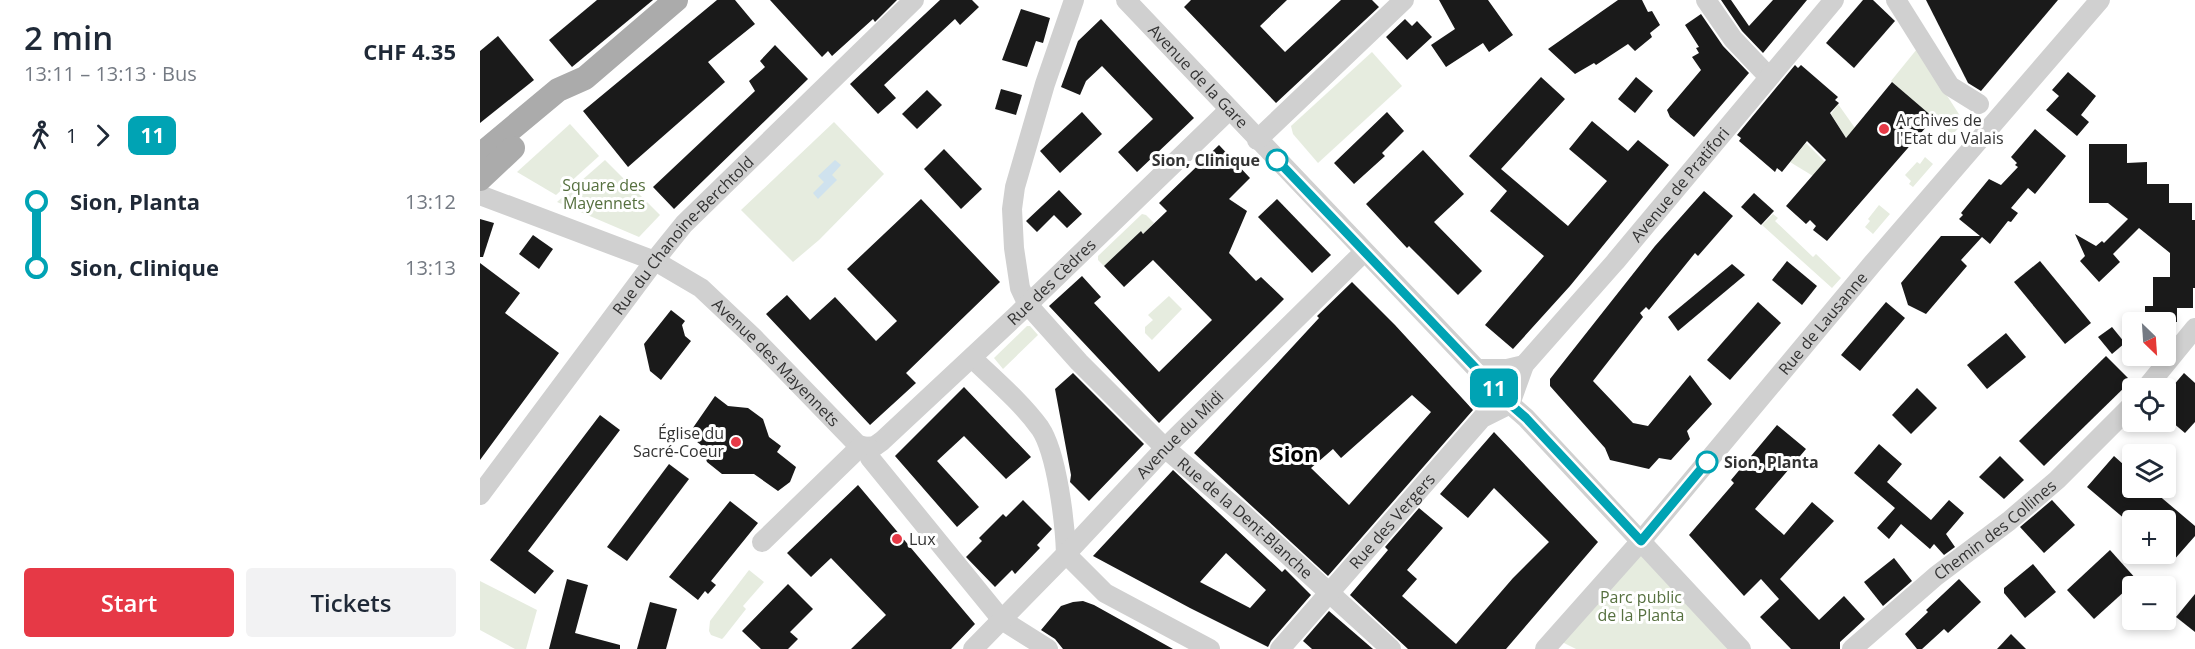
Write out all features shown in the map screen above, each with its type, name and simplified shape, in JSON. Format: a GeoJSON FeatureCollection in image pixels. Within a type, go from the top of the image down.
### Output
{"type":"FeatureCollection","features":[{"type":"Feature","properties":{"kind":"main road"},"geometry":{"type":"LineString","coordinates":[[480,179],[502,157],[570,101],[585,78],[676,0]]}},
{"type":"Feature","properties":{"kind":"main road"},"geometry":{"type":"LineString","coordinates":[[480,155],[558,90],[585,78]]}},
{"type":"Feature","properties":{"kind":"street","name":"Rue du Chanoine-Berchtold"},"geometry":{"type":"LineString","coordinates":[[480,495],[684,224],[914,0]]}},
{"type":"Feature","properties":{"kind":"street"},"geometry":{"type":"LineString","coordinates":[[1028,305],[1020,288],[1014,248],[1012,208],[1015,188],[1045,84],[1074,0]]}},
{"type":"Feature","properties":{"kind":"street","name":"Avenue de la Gare"},"geometry":{"type":"LineString","coordinates":[[1126,0],[1364,252],[1526,418],[1741,649]]}},
{"type":"Feature","properties":{"kind":"street"},"geometry":{"type":"LineString","coordinates":[[1257,140],[1404,0]]}},
{"type":"Feature","properties":{"kind":"street"},"geometry":{"type":"LineString","coordinates":[[1706,0],[1733,39],[1769,77]]}},
{"type":"Feature","properties":{"kind":"street","name":"Avenue de Pratifori"},"geometry":{"type":"LineString","coordinates":[[1510,404],[1524,365],[1615,262],[1834,0]]}},
{"type":"Feature","properties":{"kind":"street"},"geometry":{"type":"LineString","coordinates":[[1896,0],[1950,86],[1979,104]]}},
{"type":"Feature","properties":{"kind":"street","name":"Rue de Lausanne"},"geometry":{"type":"LineString","coordinates":[[1550,644],[1641,541],[1873,263],[2100,0]]}},
{"type":"Feature","properties":{"kind":"street","name":"Rue des Cèdres"},"geometry":{"type":"LineString","coordinates":[[762,542],[865,447],[875,446],[882,441],[972,358],[1229,110]]}},
{"type":"Feature","properties":{"kind":"street","name":"Avenue des Mayennets"},"geometry":{"type":"LineString","coordinates":[[480,195],[655,261],[700,288],[865,447],[870,458],[1002,620],[1048,649]]}},
{"type":"Feature","properties":{"kind":"street","name":"Avenue du Midi"},"geometry":{"type":"LineString","coordinates":[[973,649],[1165,448],[1364,252]]}},
{"type":"Feature","properties":{"kind":"street","name":"Rue de la Dent-Blanche"},"geometry":{"type":"LineString","coordinates":[[1028,305],[1165,448],[1391,649]]}},
{"type":"Feature","properties":{"kind":"street"},"geometry":{"type":"LineString","coordinates":[[2154,378],[2195,328]]}},
{"type":"Feature","properties":{"kind":"street"},"geometry":{"type":"LineString","coordinates":[[972,358],[1027,413],[1046,440],[1064,519],[1068,552],[1105,593],[1210,649]]}},
{"type":"Feature","properties":{"kind":"street"},"geometry":{"type":"LineString","coordinates":[[1477,369],[1507,369],[1524,365]]}},
{"type":"Feature","properties":{"kind":"street","name":"Rue des Vergers"},"geometry":{"type":"LineString","coordinates":[[1280,649],[1482,418],[1510,404]]}},
{"type":"Feature","properties":{"kind":"street","name":"Chemin des Collines"},"geometry":{"type":"LineString","coordinates":[[1852,649],[1936,576],[2009,521],[2057,480],[2122,416]]}},
{"type":"Feature","properties":{"kind":"green space"},"geometry":{"type":"Polygon","coordinates":[[[1917,49],[1964,122],[1952,135],[1891,81],[1917,49]]]}},
{"type":"Feature","properties":{"kind":"green space"},"geometry":{"type":"Polygon","coordinates":[[[1372,52],[1402,86],[1318,163],[1293,134],[1291,126],[1372,52]]]}},
{"type":"Feature","properties":{"kind":"green space"},"geometry":{"type":"Polygon","coordinates":[[[1838,104],[1855,128],[1846,138],[1831,114],[1838,104]]]}},
{"type":"Feature","properties":{"kind":"green space"},"geometry":{"type":"Polygon","coordinates":[[[834,122],[884,174],[819,240],[793,262],[741,210],[834,122]]]}},
{"type":"Feature","properties":{"kind":"green space","name":"Square des Mayennets"},"geometry":{"type":"Polygon","coordinates":[[[570,124],[599,156],[556,195],[517,172],[570,124]]]}},
{"type":"Feature","properties":{"kind":"green space"},"geometry":{"type":"Polygon","coordinates":[[[1806,143],[1825,162],[1813,176],[1790,162],[1806,143]]]}},
{"type":"Feature","properties":{"kind":"green space"},"geometry":{"type":"Polygon","coordinates":[[[1925,157],[1933,164],[1913,187],[1905,175],[1917,162],[1920,164],[1925,157]]]}},
{"type":"Feature","properties":{"kind":"green space","name":"Square des Mayennets"},"geometry":{"type":"Polygon","coordinates":[[[605,160],[660,215],[639,237],[557,202],[605,160]]]}},
{"type":"Feature","properties":{"kind":"green space"},"geometry":{"type":"Polygon","coordinates":[[[1879,205],[1890,214],[1873,234],[1865,227],[1879,205]]]}},
{"type":"Feature","properties":{"kind":"green space"},"geometry":{"type":"Polygon","coordinates":[[[1142,214],[1154,223],[1143,234],[1141,231],[1104,266],[1098,260],[1098,256],[1142,214]]]}},
{"type":"Feature","properties":{"kind":"green space"},"geometry":{"type":"Polygon","coordinates":[[[1773,214],[1778,218],[1775,221],[1813,257],[1816,254],[1841,278],[1832,288],[1762,225],[1773,214]]]}},
{"type":"Feature","properties":{"kind":"green space"},"geometry":{"type":"Polygon","coordinates":[[[1169,296],[1182,309],[1152,340],[1145,333],[1145,327],[1153,320],[1148,315],[1169,296]]]}},
{"type":"Feature","properties":{"kind":"green space"},"geometry":{"type":"Polygon","coordinates":[[[1027,326],[1030,326],[1038,335],[1003,369],[994,358],[1027,326]]]}},
{"type":"Feature","properties":{"kind":"green space","name":"Parc public de la Planta"},"geometry":{"type":"Polygon","coordinates":[[[1641,541],[1741,649],[1576,649],[1554,638],[1641,541]]]}},
{"type":"Feature","properties":{"kind":"green space"},"geometry":{"type":"Polygon","coordinates":[[[749,570],[764,582],[743,606],[746,609],[722,639],[711,635],[710,621],[749,570]]]}},
{"type":"Feature","properties":{"kind":"green space"},"geometry":{"type":"Polygon","coordinates":[[[480,581],[537,610],[526,649],[515,649],[480,630],[480,581]]]}},
{"type":"Feature","properties":{"kind":"water"},"geometry":{"type":"Polygon","coordinates":[[[835,160],[841,165],[832,175],[837,180],[818,199],[813,193],[824,182],[818,176],[835,160]]]}},
{"type":"Feature","properties":{"kind":"building"},"geometry":{"type":"Polygon","coordinates":[[[597,0],[653,0],[572,67],[549,40],[597,0]]]}},
{"type":"Feature","properties":{"kind":"building"},"geometry":{"type":"Polygon","coordinates":[[[717,0],[735,0],[755,24],[708,62],[725,82],[628,167],[583,111],[717,0]]]}},
{"type":"Feature","properties":{"kind":"building"},"geometry":{"type":"Polygon","coordinates":[[[770,0],[897,0],[875,22],[873,19],[832,56],[828,51],[822,57],[770,0]]]}},
{"type":"Feature","properties":{"kind":"building"},"geometry":{"type":"Polygon","coordinates":[[[940,0],[972,0],[979,7],[960,25],[955,19],[884,85],[896,98],[878,114],[850,84],[940,0]]]}},
{"type":"Feature","properties":{"kind":"building"},"geometry":{"type":"Polygon","coordinates":[[[1191,0],[1287,0],[1260,26],[1285,52],[1341,0],[1372,0],[1379,7],[1276,103],[1184,7],[1191,0]]]}},
{"type":"Feature","properties":{"kind":"building"},"geometry":{"type":"Polygon","coordinates":[[[1439,0],[1488,0],[1513,35],[1489,52],[1483,43],[1446,67],[1431,45],[1455,29],[1439,0]]]}},
{"type":"Feature","properties":{"kind":"building"},"geometry":{"type":"Polygon","coordinates":[[[1618,0],[1642,0],[1648,12],[1652,11],[1660,25],[1650,33],[1652,37],[1635,51],[1628,44],[1596,65],[1594,63],[1575,74],[1548,49],[1618,0]]]}},
{"type":"Feature","properties":{"kind":"building"},"geometry":{"type":"Polygon","coordinates":[[[1721,0],[1731,0],[1749,26],[1773,0],[1807,0],[1763,53],[1742,31],[1721,0]]]}},
{"type":"Feature","properties":{"kind":"building"},"geometry":{"type":"Polygon","coordinates":[[[1863,0],[1873,0],[1895,21],[1854,68],[1826,43],[1863,0]]]}},
{"type":"Feature","properties":{"kind":"building"},"geometry":{"type":"Polygon","coordinates":[[[1926,0],[2058,0],[1981,91],[1968,83],[1926,0]]]}},
{"type":"Feature","properties":{"kind":"building"},"geometry":{"type":"Polygon","coordinates":[[[1021,9],[1050,18],[1043,43],[1036,41],[1027,67],[1002,60],[1021,9]]]}},
{"type":"Feature","properties":{"kind":"building"},"geometry":{"type":"Polygon","coordinates":[[[1701,14],[1723,46],[1749,73],[1694,137],[1670,117],[1667,110],[1701,70],[1692,57],[1699,53],[1696,48],[1699,47],[1685,25],[1701,14]]]}},
{"type":"Feature","properties":{"kind":"building"},"geometry":{"type":"Polygon","coordinates":[[[1101,19],[1194,118],[1137,172],[1118,152],[1153,119],[1102,66],[1086,81],[1080,95],[1061,87],[1078,41],[1101,19]]]}},
{"type":"Feature","properties":{"kind":"building"},"geometry":{"type":"Polygon","coordinates":[[[1405,19],[1412,26],[1417,21],[1432,37],[1407,60],[1386,37],[1405,19]]]}},
{"type":"Feature","properties":{"kind":"building"},"geometry":{"type":"Polygon","coordinates":[[[498,36],[534,80],[480,123],[480,51],[498,36]]]}},
{"type":"Feature","properties":{"kind":"building"},"geometry":{"type":"Polygon","coordinates":[[[775,45],[808,79],[674,209],[653,187],[755,91],[749,81],[765,67],[760,61],[775,45]]]}},
{"type":"Feature","properties":{"kind":"building"},"geometry":{"type":"Polygon","coordinates":[[[1795,65],[1798,68],[1801,65],[1838,97],[1835,100],[1839,103],[1830,113],[1846,138],[1892,82],[1934,118],[1827,241],[1813,230],[1816,226],[1810,220],[1806,224],[1786,206],[1826,160],[1807,141],[1782,172],[1777,168],[1775,172],[1739,141],[1741,138],[1737,135],[1795,65]]]}},
{"type":"Feature","properties":{"kind":"building"},"geometry":{"type":"Polygon","coordinates":[[[2068,72],[2096,96],[2081,115],[2089,122],[2077,136],[2046,110],[2059,96],[2052,90],[2068,72]]]}},
{"type":"Feature","properties":{"kind":"building"},"geometry":{"type":"Polygon","coordinates":[[[1541,77],[1565,99],[1501,169],[1568,226],[1607,181],[1569,149],[1592,121],[1628,151],[1638,140],[1669,165],[1570,286],[1513,349],[1485,325],[1544,256],[1490,211],[1507,191],[1469,156],[1541,77]]]}},
{"type":"Feature","properties":{"kind":"building"},"geometry":{"type":"Polygon","coordinates":[[[1636,77],[1653,91],[1635,113],[1618,99],[1636,77]]]}},
{"type":"Feature","properties":{"kind":"building"},"geometry":{"type":"Polygon","coordinates":[[[1001,89],[1022,95],[1016,115],[995,109],[1001,89]]]}},
{"type":"Feature","properties":{"kind":"building"},"geometry":{"type":"Polygon","coordinates":[[[927,90],[942,105],[917,129],[902,114],[927,90]]]}},
{"type":"Feature","properties":{"kind":"building"},"geometry":{"type":"Polygon","coordinates":[[[1082,112],[1102,134],[1060,173],[1040,151],[1082,112]]]}},
{"type":"Feature","properties":{"kind":"building"},"geometry":{"type":"Polygon","coordinates":[[[1387,112],[1404,131],[1382,153],[1385,156],[1354,184],[1334,163],[1387,112]]]}},
{"type":"Feature","properties":{"kind":"building"},"geometry":{"type":"Polygon","coordinates":[[[2035,129],[2066,156],[2035,194],[2028,188],[2011,208],[2018,213],[2011,222],[2008,221],[1990,244],[1982,237],[1961,260],[1967,266],[1926,314],[1908,305],[1901,283],[1941,236],[1980,236],[1959,219],[1963,215],[1961,213],[1989,179],[2001,185],[2018,167],[2011,157],[2035,129]]]}},
{"type":"Feature","properties":{"kind":"building"},"geometry":{"type":"Polygon","coordinates":[[[2089,144],[2127,144],[2127,163],[2147,162],[2147,184],[2169,184],[2169,203],[2192,203],[2192,220],[2195,220],[2193,308],[2177,308],[2177,322],[2176,312],[2145,312],[2145,306],[2153,306],[2153,277],[2170,277],[2170,253],[2139,228],[2113,254],[2120,262],[2099,282],[2080,261],[2085,256],[2075,234],[2096,246],[2102,241],[2104,243],[2128,219],[2108,203],[2089,203],[2089,144]]]}},
{"type":"Feature","properties":{"kind":"building"},"geometry":{"type":"Polygon","coordinates":[[[1219,145],[1250,178],[1229,199],[1247,211],[1229,253],[1256,281],[1261,277],[1284,299],[1159,423],[1049,306],[1082,276],[1101,297],[1094,303],[1159,372],[1212,320],[1153,260],[1124,287],[1104,266],[1141,231],[1143,234],[1167,211],[1159,203],[1219,145]]]}},
{"type":"Feature","properties":{"kind":"building"},"geometry":{"type":"Polygon","coordinates":[[[944,149],[982,189],[961,209],[924,169],[944,149]]]}},
{"type":"Feature","properties":{"kind":"building"},"geometry":{"type":"Polygon","coordinates":[[[1423,150],[1464,194],[1434,222],[1482,271],[1458,295],[1409,246],[1407,248],[1366,204],[1423,150]]]}},
{"type":"Feature","properties":{"kind":"building"},"geometry":{"type":"Polygon","coordinates":[[[1059,190],[1082,214],[1067,228],[1054,215],[1037,232],[1026,221],[1059,190]]]}},
{"type":"Feature","properties":{"kind":"building"},"geometry":{"type":"Polygon","coordinates":[[[1704,191],[1733,216],[1698,256],[1695,253],[1649,310],[1646,307],[1640,313],[1643,317],[1593,381],[1633,423],[1648,426],[1690,375],[1712,404],[1687,431],[1690,439],[1671,460],[1659,458],[1649,469],[1610,460],[1605,448],[1550,386],[1550,379],[1655,246],[1704,191]]]}},
{"type":"Feature","properties":{"kind":"building"},"geometry":{"type":"Polygon","coordinates":[[[1754,193],[1774,211],[1761,225],[1741,207],[1754,193]]]}},
{"type":"Feature","properties":{"kind":"building"},"geometry":{"type":"Polygon","coordinates":[[[921,199],[1000,282],[906,373],[916,383],[870,425],[766,314],[787,295],[810,320],[835,297],[876,341],[897,321],[847,269],[921,199]]]}},
{"type":"Feature","properties":{"kind":"building"},"geometry":{"type":"Polygon","coordinates":[[[1277,199],[1331,255],[1312,273],[1258,217],[1277,199]]]}},
{"type":"Feature","properties":{"kind":"building"},"geometry":{"type":"Polygon","coordinates":[[[480,219],[494,223],[483,257],[480,257],[480,219]]]}},
{"type":"Feature","properties":{"kind":"building"},"geometry":{"type":"Polygon","coordinates":[[[533,235],[553,249],[539,269],[519,254],[533,235]]]}},
{"type":"Feature","properties":{"kind":"building"},"geometry":{"type":"Polygon","coordinates":[[[1787,261],[1817,286],[1802,305],[1772,280],[1787,261]]]}},
{"type":"Feature","properties":{"kind":"building"},"geometry":{"type":"Polygon","coordinates":[[[2040,261],[2091,323],[2065,344],[2014,282],[2040,261]]]}},
{"type":"Feature","properties":{"kind":"building"},"geometry":{"type":"Polygon","coordinates":[[[480,263],[520,293],[505,313],[559,353],[480,460],[480,263]]]}},
{"type":"Feature","properties":{"kind":"building"},"geometry":{"type":"Polygon","coordinates":[[[1732,264],[1745,275],[1678,331],[1668,317],[1732,264]]]}},
{"type":"Feature","properties":{"kind":"building"},"geometry":{"type":"Polygon","coordinates":[[[1352,282],[1473,410],[1328,576],[1194,453],[1319,318],[1317,316],[1352,282]],[[1412,395],[1341,458],[1333,449],[1311,468],[1349,505],[1431,412],[1412,395]]]}},
{"type":"Feature","properties":{"kind":"building"},"geometry":{"type":"Polygon","coordinates":[[[1758,302],[1781,323],[1730,380],[1707,360],[1758,302]]]}},
{"type":"Feature","properties":{"kind":"building"},"geometry":{"type":"Polygon","coordinates":[[[1886,302],[1905,318],[1860,371],[1841,355],[1886,302]]]}},
{"type":"Feature","properties":{"kind":"building"},"geometry":{"type":"Polygon","coordinates":[[[671,310],[685,321],[682,325],[685,336],[691,341],[661,380],[650,371],[644,344],[671,310]]]}},
{"type":"Feature","properties":{"kind":"building"},"geometry":{"type":"Polygon","coordinates":[[[2112,327],[2122,339],[2122,346],[2112,354],[2098,337],[2112,327]]]}},
{"type":"Feature","properties":{"kind":"building"},"geometry":{"type":"Polygon","coordinates":[[[2006,333],[2026,357],[1987,389],[1967,365],[2006,333]]]}},
{"type":"Feature","properties":{"kind":"building"},"geometry":{"type":"Polygon","coordinates":[[[2106,356],[2128,378],[2122,378],[2122,390],[2044,466],[2019,441],[2106,356]]]}},
{"type":"Feature","properties":{"kind":"building"},"geometry":{"type":"Polygon","coordinates":[[[1073,373],[1144,444],[1089,501],[1070,482],[1071,475],[1055,389],[1073,373]]]}},
{"type":"Feature","properties":{"kind":"building"},"geometry":{"type":"Polygon","coordinates":[[[2184,373],[2195,383],[2195,422],[2185,433],[2176,425],[2176,382],[2184,373]]]}},
{"type":"Feature","properties":{"kind":"building"},"geometry":{"type":"Polygon","coordinates":[[[964,387],[1031,457],[1006,479],[964,436],[937,461],[979,507],[957,527],[895,456],[964,387]]]}},
{"type":"Feature","properties":{"kind":"building"},"geometry":{"type":"Polygon","coordinates":[[[1917,388],[1937,408],[1911,434],[1892,415],[1917,388]]]}},
{"type":"Feature","properties":{"kind":"building","name":"Église du Sacré-Coeur"},"geometry":{"type":"Polygon","coordinates":[[[715,396],[728,406],[748,408],[763,419],[769,437],[781,446],[777,452],[796,467],[790,482],[778,491],[754,474],[722,474],[707,462],[701,445],[688,435],[715,396]]]}},
{"type":"Feature","properties":{"kind":"building"},"geometry":{"type":"Polygon","coordinates":[[[600,415],[620,430],[528,551],[554,571],[535,594],[490,560],[600,415]]]}},
{"type":"Feature","properties":{"kind":"building"},"geometry":{"type":"Polygon","coordinates":[[[1777,425],[1806,449],[1755,509],[1784,535],[1812,502],[1834,521],[1780,579],[1819,620],[1844,596],[1865,619],[1840,642],[1840,649],[1791,649],[1760,617],[1779,599],[1761,579],[1744,596],[1689,535],[1734,483],[1731,480],[1777,425]]]}},
{"type":"Feature","properties":{"kind":"building"},"geometry":{"type":"Polygon","coordinates":[[[1494,432],[1598,542],[1506,649],[1408,649],[1350,595],[1388,550],[1385,547],[1419,508],[1443,528],[1407,570],[1417,579],[1402,596],[1456,644],[1513,578],[1549,542],[1494,488],[1468,518],[1440,494],[1494,432]]]}},
{"type":"Feature","properties":{"kind":"building"},"geometry":{"type":"Polygon","coordinates":[[[1879,444],[1902,464],[1887,482],[1931,520],[1949,500],[1964,513],[1946,534],[1955,547],[1944,555],[1934,544],[1930,549],[1901,524],[1889,539],[1877,528],[1895,508],[1854,473],[1879,444]]]}},
{"type":"Feature","properties":{"kind":"building"},"geometry":{"type":"Polygon","coordinates":[[[2000,456],[2024,480],[2004,499],[1979,477],[2000,456]]]}},
{"type":"Feature","properties":{"kind":"building"},"geometry":{"type":"Polygon","coordinates":[[[2114,456],[2122,463],[2122,498],[2162,498],[2195,526],[2195,536],[2176,558],[2176,510],[2122,510],[2122,517],[2087,487],[2114,456]]]}},
{"type":"Feature","properties":{"kind":"building"},"geometry":{"type":"Polygon","coordinates":[[[669,464],[689,479],[627,561],[607,547],[669,464]]]}},
{"type":"Feature","properties":{"kind":"building"},"geometry":{"type":"Polygon","coordinates":[[[1173,470],[1282,572],[1285,569],[1311,595],[1268,647],[1093,556],[1173,470]],[[1226,553],[1200,582],[1250,608],[1266,590],[1226,553]]]}},
{"type":"Feature","properties":{"kind":"building"},"geometry":{"type":"Polygon","coordinates":[[[858,485],[975,624],[951,649],[851,649],[886,615],[831,558],[811,577],[787,553],[858,485]]]}},
{"type":"Feature","properties":{"kind":"building"},"geometry":{"type":"Polygon","coordinates":[[[1023,500],[1052,529],[1037,545],[1040,548],[1015,574],[1012,570],[995,587],[966,557],[982,541],[979,538],[1003,514],[1006,517],[1023,500]]]}},
{"type":"Feature","properties":{"kind":"building"},"geometry":{"type":"Polygon","coordinates":[[[2052,500],[2075,525],[2044,553],[2020,527],[2052,500]]]}},
{"type":"Feature","properties":{"kind":"building"},"geometry":{"type":"Polygon","coordinates":[[[730,501],[758,523],[711,581],[716,585],[708,594],[705,591],[698,600],[669,577],[730,501]]]}},
{"type":"Feature","properties":{"kind":"building"},"geometry":{"type":"Polygon","coordinates":[[[2110,550],[2133,576],[2122,576],[2122,594],[2094,619],[2067,590],[2110,550]]]}},
{"type":"Feature","properties":{"kind":"building"},"geometry":{"type":"Polygon","coordinates":[[[1894,558],[1912,581],[1883,606],[1864,582],[1894,558]]]}},
{"type":"Feature","properties":{"kind":"building"},"geometry":{"type":"Polygon","coordinates":[[[2033,564],[2056,592],[2025,618],[2004,593],[2004,588],[2033,564]]]}},
{"type":"Feature","properties":{"kind":"building"},"geometry":{"type":"Polygon","coordinates":[[[567,579],[588,585],[575,633],[620,645],[620,649],[549,649],[567,579]]]}},
{"type":"Feature","properties":{"kind":"building"},"geometry":{"type":"Polygon","coordinates":[[[1959,579],[1981,602],[1948,633],[1944,629],[1922,649],[1917,649],[1905,634],[1928,612],[1926,610],[1959,579]]]}},
{"type":"Feature","properties":{"kind":"building"},"geometry":{"type":"Polygon","coordinates":[[[788,584],[813,609],[790,632],[798,639],[788,649],[761,649],[742,631],[788,584]]]}},
{"type":"Feature","properties":{"kind":"building"},"geometry":{"type":"Polygon","coordinates":[[[2195,594],[2195,632],[2176,617],[2195,594]]]}},
{"type":"Feature","properties":{"kind":"building"},"geometry":{"type":"Polygon","coordinates":[[[1083,601],[1173,649],[1063,649],[1055,639],[1041,630],[1061,606],[1083,601]]]}},
{"type":"Feature","properties":{"kind":"building"},"geometry":{"type":"Polygon","coordinates":[[[650,602],[677,609],[666,649],[637,649],[650,602]]]}},
{"type":"Feature","properties":{"kind":"building"},"geometry":{"type":"Polygon","coordinates":[[[1329,611],[1373,649],[1312,649],[1303,641],[1329,611]]]}},
{"type":"Feature","properties":{"kind":"building"},"geometry":{"type":"Polygon","coordinates":[[[2011,634],[2026,649],[1997,649],[2011,634]]]}},
{"type":"Feature","properties":{"kind":"bus line","name":"11"},"geometry":{"type":"LineString","coordinates":[[1277,160],[1526,418],[1641,541],[1707,462]]}},
{"type":"Feature","properties":{"kind":"place","name":"Archives de l'Etat du Valais"},"geometry":{"type":"Point","coordinates":[1884,129]}},
{"type":"Feature","properties":{"kind":"place","name":"Sion, Clinique"},"geometry":{"type":"Point","coordinates":[1277,160]}},
{"type":"Feature","properties":{"kind":"place","name":"Église du Sacré-Coeur"},"geometry":{"type":"Point","coordinates":[736,442]}},
{"type":"Feature","properties":{"kind":"place","name":"Sion, Planta"},"geometry":{"type":"Point","coordinates":[1707,462]}},
{"type":"Feature","properties":{"kind":"place","name":"Lux"},"geometry":{"type":"Point","coordinates":[897,539]}},
{"type":"Feature","properties":{"kind":"district","name":"Sion"},"geometry":{"type":"Point","coordinates":[1295,454]}}]}
